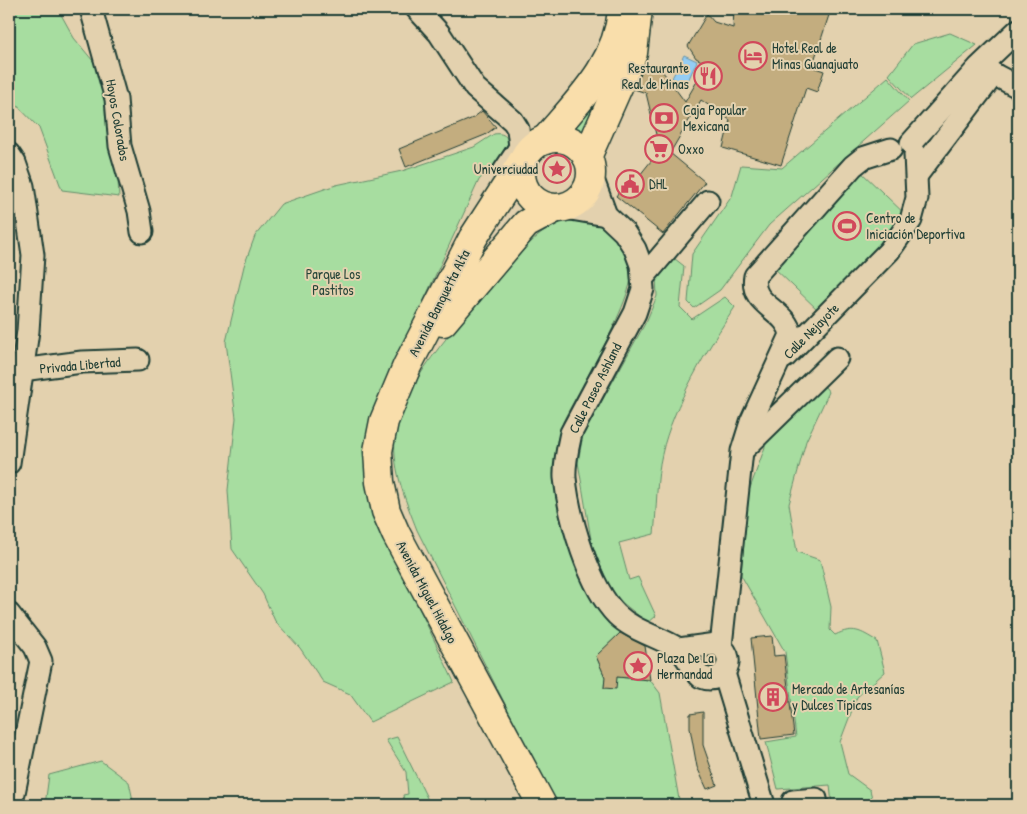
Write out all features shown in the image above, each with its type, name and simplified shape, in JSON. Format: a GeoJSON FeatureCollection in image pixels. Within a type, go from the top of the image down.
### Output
{"type":"FeatureCollection","features":[{"type":"Feature","properties":{"kind":"main road"},"geometry":{"type":"LineString","coordinates":[[636,12],[633,53],[589,165],[589,185],[584,195],[575,203],[559,208],[533,200],[526,192],[522,181],[524,159],[534,146],[545,140],[598,76],[617,40],[636,12]]}},
{"type":"Feature","properties":{"kind":"main road"},"geometry":{"type":"LineString","coordinates":[[545,140],[564,139],[581,149],[589,165]]}},
{"type":"Feature","properties":{"kind":"main road","name":"Avenida Banquetta Alta"},"geometry":{"type":"LineString","coordinates":[[408,366],[473,238],[524,159]]}},
{"type":"Feature","properties":{"kind":"main road","name":"Avenida Banquetta Alta"},"geometry":{"type":"LineString","coordinates":[[408,366],[479,277],[526,224],[559,208]]}},
{"type":"Feature","properties":{"kind":"main road","name":"Avenida Miguel Hidalgo"},"geometry":{"type":"LineString","coordinates":[[408,366],[384,421],[378,451],[386,511],[396,534],[542,805]]}},
{"type":"Feature","properties":{"kind":"street","name":"Hoyos Colorados"},"geometry":{"type":"LineString","coordinates":[[91,9],[116,99],[120,146],[139,211],[142,232]]}},
{"type":"Feature","properties":{"kind":"street"},"geometry":{"type":"LineString","coordinates":[[418,9],[439,33],[475,88],[512,121],[518,129],[520,147],[488,191],[474,215],[473,238]]}},
{"type":"Feature","properties":{"kind":"street"},"geometry":{"type":"LineString","coordinates":[[917,175],[1004,79],[1018,30]]}},
{"type":"Feature","properties":{"kind":"street","name":"Calle Nejayote"},"geometry":{"type":"LineString","coordinates":[[780,362],[790,339],[790,330],[758,297],[754,289],[755,276],[852,166],[863,158],[905,149],[1004,79]]}},
{"type":"Feature","properties":{"kind":"street","name":"Calle Nejayote"},"geometry":{"type":"LineString","coordinates":[[780,362],[889,252],[911,220],[917,198],[917,175],[905,149]]}},
{"type":"Feature","properties":{"kind":"street"},"geometry":{"type":"LineString","coordinates":[[9,154],[15,163],[23,186],[33,255],[32,293],[9,463]]}},
{"type":"Feature","properties":{"kind":"street","name":"Calle Paseo Ashland"},"geometry":{"type":"LineString","coordinates":[[589,165],[606,215],[624,232],[635,249],[644,278],[643,289],[635,313],[571,433],[566,454],[565,477],[585,561],[603,599],[618,616],[637,630],[679,649]]}},
{"type":"Feature","properties":{"kind":"street"},"geometry":{"type":"LineString","coordinates":[[644,278],[708,201]]}},
{"type":"Feature","properties":{"kind":"street"},"geometry":{"type":"LineString","coordinates":[[559,208],[606,215]]}},
{"type":"Feature","properties":{"kind":"street"},"geometry":{"type":"LineString","coordinates":[[742,451],[837,358]]}},
{"type":"Feature","properties":{"kind":"street","name":"Privada Libertad"},"geometry":{"type":"LineString","coordinates":[[22,370],[82,362],[138,360]]}},
{"type":"Feature","properties":{"kind":"street"},"geometry":{"type":"LineString","coordinates":[[713,645],[742,451],[758,406],[780,362]]}},
{"type":"Feature","properties":{"kind":"street"},"geometry":{"type":"LineString","coordinates":[[9,614],[35,647],[41,661],[14,793],[9,799]]}},
{"type":"Feature","properties":{"kind":"street"},"geometry":{"type":"LineString","coordinates":[[713,645],[728,656],[729,662],[724,674],[713,680],[707,680],[696,673],[679,649],[713,645]]}},
{"type":"Feature","properties":{"kind":"street"},"geometry":{"type":"LineString","coordinates":[[724,674],[764,805]]}},
{"type":"Feature","properties":{"kind":"street"},"geometry":{"type":"LineString","coordinates":[[793,801],[816,799],[817,805]]}},
{"type":"Feature","properties":{"kind":"green space"},"geometry":{"type":"Polygon","coordinates":[[[9,9],[58,9],[74,38],[112,84],[119,197],[62,190],[39,128],[9,97],[9,9]]]}},
{"type":"Feature","properties":{"kind":"green space"},"geometry":{"type":"Polygon","coordinates":[[[950,33],[977,45],[911,99],[889,75],[913,44],[950,33]]]}},
{"type":"Feature","properties":{"kind":"green space"},"geometry":{"type":"Polygon","coordinates":[[[613,64],[583,143],[568,135],[613,64]]]}},
{"type":"Feature","properties":{"kind":"green space"},"geometry":{"type":"Polygon","coordinates":[[[888,77],[909,101],[769,225],[720,290],[694,308],[688,302],[692,254],[732,196],[741,165],[782,168],[888,77]]]}},
{"type":"Feature","properties":{"kind":"green space","name":"Parque Los Pastitos"},"geometry":{"type":"Polygon","coordinates":[[[494,134],[502,134],[508,140],[507,151],[479,180],[371,416],[365,446],[365,469],[371,496],[384,534],[454,682],[370,722],[350,694],[323,682],[300,648],[275,621],[263,594],[232,549],[228,490],[236,418],[226,342],[244,266],[255,236],[281,204],[336,185],[402,171],[474,147],[494,134]]]}},
{"type":"Feature","properties":{"kind":"green space"},"geometry":{"type":"Polygon","coordinates":[[[558,155],[567,159],[571,168],[567,177],[558,181],[549,177],[545,168],[549,159],[558,155]]]}},
{"type":"Feature","properties":{"kind":"green space"},"geometry":{"type":"Polygon","coordinates":[[[858,169],[910,219],[820,312],[769,263],[858,169]]]}},
{"type":"Feature","properties":{"kind":"green space"},"geometry":{"type":"Polygon","coordinates":[[[575,217],[605,222],[629,252],[632,271],[628,291],[608,339],[563,422],[557,441],[556,456],[569,526],[627,627],[596,656],[605,677],[604,688],[617,677],[650,680],[660,693],[680,805],[556,805],[417,530],[397,469],[395,456],[396,431],[402,410],[412,388],[439,347],[528,245],[551,227],[575,217]]]}},
{"type":"Feature","properties":{"kind":"green space"},"geometry":{"type":"Polygon","coordinates":[[[670,255],[684,266],[680,307],[692,319],[725,297],[735,307],[692,378],[667,435],[659,473],[654,534],[619,543],[629,580],[638,577],[656,616],[648,623],[624,604],[610,589],[592,545],[578,462],[583,435],[647,320],[657,296],[656,276],[670,255]]]}},
{"type":"Feature","properties":{"kind":"green space"},"geometry":{"type":"Polygon","coordinates":[[[821,382],[829,392],[806,441],[789,504],[797,552],[820,560],[831,607],[830,630],[835,635],[852,630],[857,631],[877,641],[885,672],[857,697],[840,742],[848,774],[870,790],[872,798],[854,805],[832,805],[830,785],[778,789],[766,742],[796,737],[785,652],[741,575],[749,491],[769,436],[821,382]]]}},
{"type":"Feature","properties":{"kind":"green space"},"geometry":{"type":"Polygon","coordinates":[[[397,737],[429,802],[420,805],[405,805],[403,795],[408,794],[406,772],[386,740],[397,737]]]}},
{"type":"Feature","properties":{"kind":"green space"},"geometry":{"type":"Polygon","coordinates":[[[101,761],[129,782],[134,805],[45,805],[49,775],[101,761]]]}},
{"type":"Feature","properties":{"kind":"water"},"geometry":{"type":"Polygon","coordinates":[[[684,55],[697,61],[686,85],[672,78],[684,55]]]}},
{"type":"Feature","properties":{"kind":"building"},"geometry":{"type":"Polygon","coordinates":[[[734,9],[831,9],[812,67],[824,71],[817,92],[806,88],[781,165],[723,148],[730,120],[701,100],[670,153],[705,182],[663,234],[616,196],[623,186],[628,190],[655,156],[650,152],[658,143],[646,93],[634,89],[644,66],[663,72],[685,102],[707,64],[696,58],[688,46],[707,14],[714,22],[733,28],[734,9]]]}},
{"type":"Feature","properties":{"kind":"building"},"geometry":{"type":"Polygon","coordinates":[[[482,111],[496,127],[485,135],[406,167],[399,149],[473,118],[482,111]]]}},
{"type":"Feature","properties":{"kind":"building"},"geometry":{"type":"Polygon","coordinates":[[[620,633],[645,646],[650,680],[617,677],[616,689],[604,688],[605,677],[596,656],[620,633]]]}},
{"type":"Feature","properties":{"kind":"building","name":"Mercado de Artesanías y Dulces Típicas"},"geometry":{"type":"Polygon","coordinates":[[[772,636],[774,656],[784,655],[794,735],[761,739],[751,638],[772,636]]]}},
{"type":"Feature","properties":{"kind":"building"},"geometry":{"type":"Polygon","coordinates":[[[703,712],[703,745],[717,785],[707,789],[697,767],[690,728],[690,714],[703,712]]]}},
{"type":"Feature","properties":{"kind":"place","name":"Hotel Real de Minas Guanajuato"},"geometry":{"type":"Point","coordinates":[753,56]}},
{"type":"Feature","properties":{"kind":"place","name":"Restaurante Real de Minas"},"geometry":{"type":"Point","coordinates":[708,76]}},
{"type":"Feature","properties":{"kind":"place","name":"Caja Popular Mexicana"},"geometry":{"type":"Point","coordinates":[664,118]}},
{"type":"Feature","properties":{"kind":"place","name":"Oxxo"},"geometry":{"type":"Point","coordinates":[659,149]}},
{"type":"Feature","properties":{"kind":"place","name":"Univerciudad"},"geometry":{"type":"Point","coordinates":[557,169]}},
{"type":"Feature","properties":{"kind":"place","name":"DHL"},"geometry":{"type":"Point","coordinates":[630,184]}},
{"type":"Feature","properties":{"kind":"place","name":"Centro de Iniciación Deportiva"},"geometry":{"type":"Point","coordinates":[847,226]}},
{"type":"Feature","properties":{"kind":"place","name":"Plaza De La Hermandad"},"geometry":{"type":"Point","coordinates":[638,666]}},
{"type":"Feature","properties":{"kind":"place","name":"Mercado de Artesanías y Dulces Típicas"},"geometry":{"type":"Point","coordinates":[773,697]}}]}
